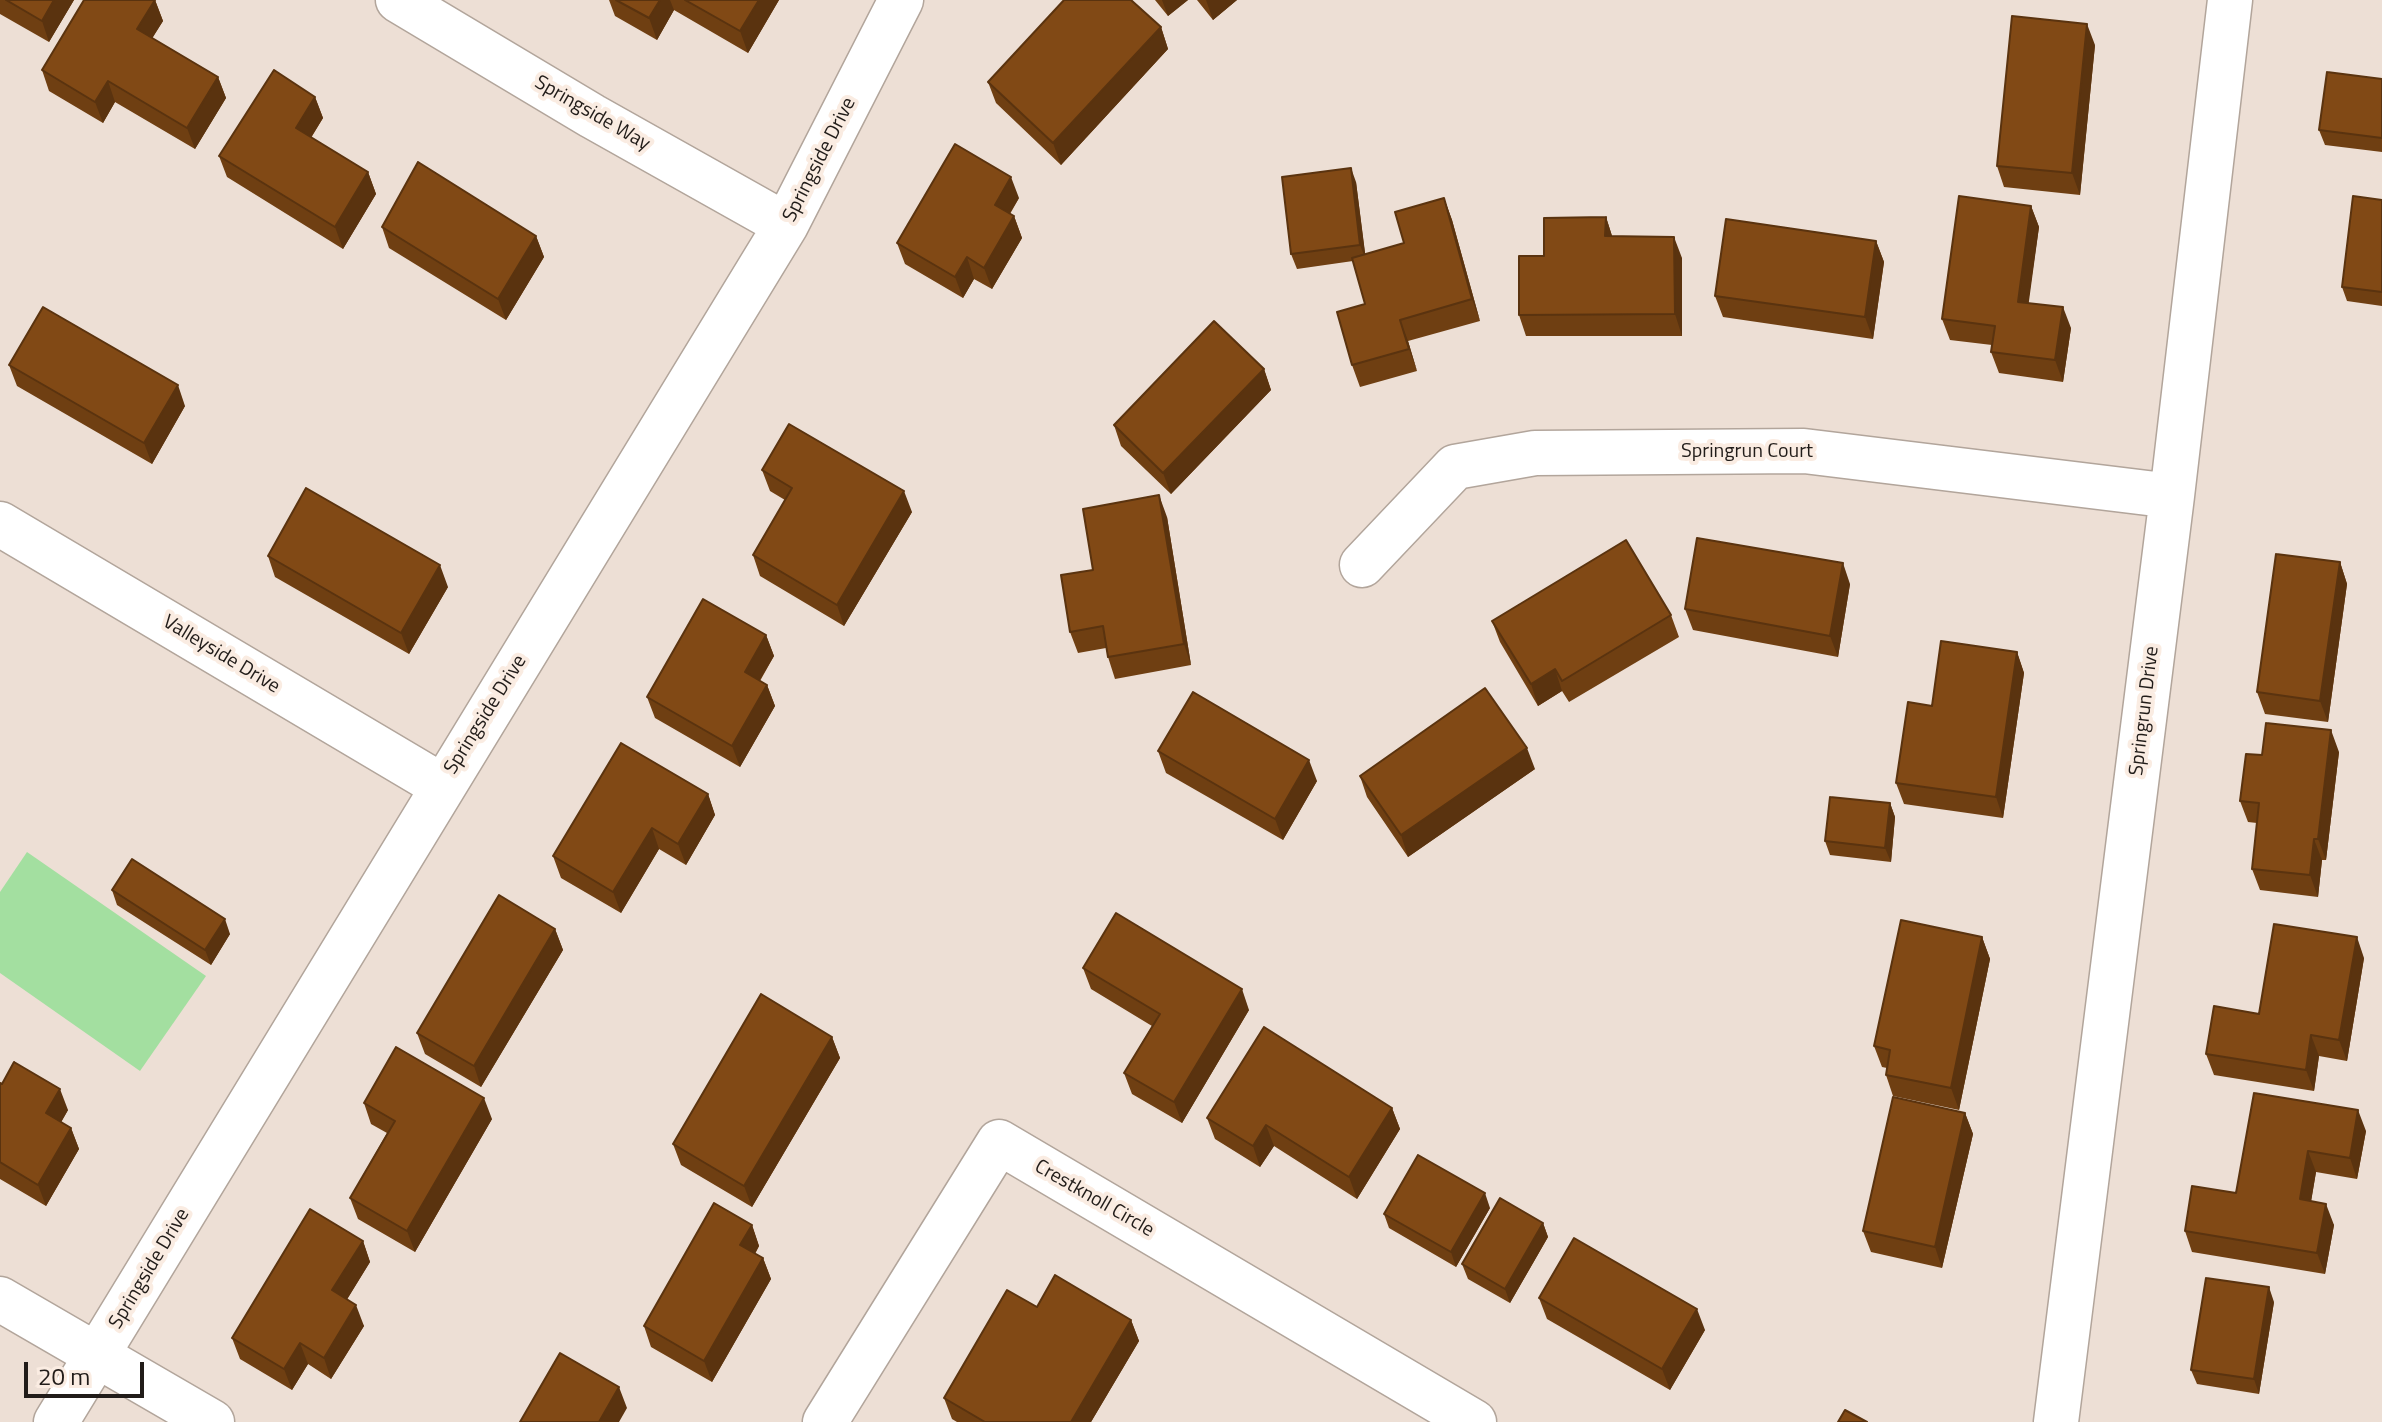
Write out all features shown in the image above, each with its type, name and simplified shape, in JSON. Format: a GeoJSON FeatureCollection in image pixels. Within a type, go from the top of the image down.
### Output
{"type":"FeatureCollection","features":[{"type":"Feature","properties":{"kind":"street","name":"Springside Way"},"geometry":{"type":"LineString","coordinates":[[398,0],[592,116],[786,225]]}},
{"type":"Feature","properties":{"kind":"street","name":"Springside Drive"},"geometry":{"type":"LineString","coordinates":[[56,1422],[786,225],[901,0]]}},
{"type":"Feature","properties":{"kind":"street","name":"Springrun Drive"},"geometry":{"type":"LineString","coordinates":[[2056,1422],[2172,496],[2230,0]]}},
{"type":"Feature","properties":{"kind":"street","name":"Springrun Court"},"geometry":{"type":"LineString","coordinates":[[1362,565],[1455,467],[1535,453],[1804,451],[2172,496]]}},
{"type":"Feature","properties":{"kind":"street","name":"Valleyside Drive"},"geometry":{"type":"LineString","coordinates":[[0,524],[442,786]]}},
{"type":"Feature","properties":{"kind":"street","name":"Crestknoll Circle"},"geometry":{"type":"LineString","coordinates":[[825,1422],[999,1142],[1474,1422]]}},
{"type":"Feature","properties":{"kind":"street"},"geometry":{"type":"LineString","coordinates":[[0,1299],[212,1422]]}},
{"type":"Feature","properties":{"kind":"green space"},"geometry":{"type":"Polygon","coordinates":[[[27,852],[206,976],[140,1071],[0,973],[0,892],[27,852]]]}},
{"type":"Feature","properties":{"kind":"building"},"geometry":{"type":"Polygon","coordinates":[[[6,0],[54,0],[42,21],[6,0]]]}},
{"type":"Feature","properties":{"kind":"building"},"geometry":{"type":"Polygon","coordinates":[[[84,0],[155,0],[137,29],[218,77],[187,128],[108,81],[95,102],[42,70],[84,0]]]}},
{"type":"Feature","properties":{"kind":"building"},"geometry":{"type":"Polygon","coordinates":[[[616,0],[660,0],[649,18],[616,0]]]}},
{"type":"Feature","properties":{"kind":"building"},"geometry":{"type":"Polygon","coordinates":[[[685,0],[759,0],[740,31],[685,0]]]}},
{"type":"Feature","properties":{"kind":"building"},"geometry":{"type":"Polygon","coordinates":[[[1064,0],[1131,0],[1161,27],[1053,143],[988,82],[1064,0]]]}},
{"type":"Feature","properties":{"kind":"building"},"geometry":{"type":"Polygon","coordinates":[[[2012,16],[2087,24],[2072,173],[1997,166],[2012,16]]]}},
{"type":"Feature","properties":{"kind":"building"},"geometry":{"type":"Polygon","coordinates":[[[274,70],[315,97],[296,128],[368,172],[335,227],[219,156],[274,70]]]}},
{"type":"Feature","properties":{"kind":"building"},"geometry":{"type":"Polygon","coordinates":[[[2327,72],[2382,79],[2382,138],[2319,130],[2327,72]]]}},
{"type":"Feature","properties":{"kind":"building"},"geometry":{"type":"Polygon","coordinates":[[[955,144],[1011,177],[995,205],[1014,216],[984,268],[967,257],[955,277],[897,243],[955,144]]]}},
{"type":"Feature","properties":{"kind":"building"},"geometry":{"type":"Polygon","coordinates":[[[418,162],[536,236],[498,299],[382,227],[418,162]]]}},
{"type":"Feature","properties":{"kind":"building"},"geometry":{"type":"Polygon","coordinates":[[[1351,168],[1360,245],[1291,254],[1282,177],[1351,168]]]}},
{"type":"Feature","properties":{"kind":"building"},"geometry":{"type":"Polygon","coordinates":[[[1959,196],[2031,206],[2018,302],[2063,307],[2055,360],[1991,352],[1995,326],[1942,319],[1959,196]]]}},
{"type":"Feature","properties":{"kind":"building"},"geometry":{"type":"Polygon","coordinates":[[[2353,196],[2382,200],[2382,292],[2342,287],[2353,196]]]}},
{"type":"Feature","properties":{"kind":"building"},"geometry":{"type":"Polygon","coordinates":[[[1444,198],[1472,299],[1400,320],[1409,349],[1352,365],[1337,312],[1365,304],[1352,258],[1404,243],[1395,212],[1444,198]]]}},
{"type":"Feature","properties":{"kind":"building"},"geometry":{"type":"Polygon","coordinates":[[[1606,217],[1605,236],[1674,237],[1675,314],[1519,315],[1519,256],[1544,256],[1544,218],[1606,217]]]}},
{"type":"Feature","properties":{"kind":"building"},"geometry":{"type":"Polygon","coordinates":[[[1726,219],[1876,241],[1865,317],[1715,296],[1726,219]]]}},
{"type":"Feature","properties":{"kind":"building"},"geometry":{"type":"Polygon","coordinates":[[[43,307],[178,385],[144,443],[9,365],[43,307]]]}},
{"type":"Feature","properties":{"kind":"building"},"geometry":{"type":"Polygon","coordinates":[[[1214,321],[1264,369],[1163,473],[1114,425],[1214,321]]]}},
{"type":"Feature","properties":{"kind":"building"},"geometry":{"type":"Polygon","coordinates":[[[789,424],[904,491],[837,605],[753,555],[792,488],[762,470],[789,424]]]}},
{"type":"Feature","properties":{"kind":"building"},"geometry":{"type":"Polygon","coordinates":[[[306,488],[440,565],[401,633],[268,556],[306,488]]]}},
{"type":"Feature","properties":{"kind":"building"},"geometry":{"type":"Polygon","coordinates":[[[1159,495],[1184,644],[1108,657],[1103,626],[1070,632],[1061,575],[1093,570],[1083,509],[1159,495]]]}},
{"type":"Feature","properties":{"kind":"building"},"geometry":{"type":"Polygon","coordinates":[[[1697,538],[1843,563],[1830,636],[1685,609],[1697,538]]]}},
{"type":"Feature","properties":{"kind":"building"},"geometry":{"type":"Polygon","coordinates":[[[1626,540],[1671,615],[1562,681],[1555,669],[1531,684],[1492,621],[1626,540]]]}},
{"type":"Feature","properties":{"kind":"building"},"geometry":{"type":"Polygon","coordinates":[[[2276,554],[2340,562],[2320,701],[2257,692],[2276,554]]]}},
{"type":"Feature","properties":{"kind":"building"},"geometry":{"type":"Polygon","coordinates":[[[703,599],[766,635],[745,672],[767,685],[732,746],[647,697],[703,599]]]}},
{"type":"Feature","properties":{"kind":"building"},"geometry":{"type":"Polygon","coordinates":[[[1941,641],[2017,652],[1996,797],[1896,783],[1908,702],[1932,706],[1941,641]]]}},
{"type":"Feature","properties":{"kind":"building"},"geometry":{"type":"Polygon","coordinates":[[[1485,688],[1527,748],[1401,835],[1360,776],[1485,688]]]}},
{"type":"Feature","properties":{"kind":"building"},"geometry":{"type":"Polygon","coordinates":[[[1193,692],[1309,760],[1275,819],[1158,751],[1193,692]]]}},
{"type":"Feature","properties":{"kind":"building"},"geometry":{"type":"Polygon","coordinates":[[[2266,723],[2331,730],[2318,839],[2314,839],[2310,875],[2252,869],[2259,803],[2240,801],[2246,754],[2262,755],[2266,723]]]}},
{"type":"Feature","properties":{"kind":"building"},"geometry":{"type":"Polygon","coordinates":[[[621,743],[708,794],[678,844],[652,828],[613,892],[553,856],[621,743]]]}},
{"type":"Feature","properties":{"kind":"building"},"geometry":{"type":"Polygon","coordinates":[[[1830,797],[1890,803],[1885,848],[1825,841],[1830,797]]]}},
{"type":"Feature","properties":{"kind":"building"},"geometry":{"type":"Polygon","coordinates":[[[132,859],[225,919],[205,950],[112,890],[132,859]]]}},
{"type":"Feature","properties":{"kind":"building"},"geometry":{"type":"Polygon","coordinates":[[[499,895],[555,929],[474,1066],[417,1033],[499,895]]]}},
{"type":"Feature","properties":{"kind":"building"},"geometry":{"type":"Polygon","coordinates":[[[1116,913],[1242,989],[1174,1102],[1124,1073],[1160,1014],[1083,968],[1116,913]]]}},
{"type":"Feature","properties":{"kind":"building"},"geometry":{"type":"Polygon","coordinates":[[[1901,920],[1982,937],[1951,1088],[1886,1075],[1890,1050],[1874,1046],[1901,920]]]}},
{"type":"Feature","properties":{"kind":"building"},"geometry":{"type":"Polygon","coordinates":[[[2274,924],[2357,937],[2339,1040],[2311,1035],[2306,1070],[2206,1054],[2214,1006],[2259,1014],[2274,924]]]}},
{"type":"Feature","properties":{"kind":"building"},"geometry":{"type":"Polygon","coordinates":[[[761,994],[832,1037],[744,1186],[673,1144],[761,994]]]}},
{"type":"Feature","properties":{"kind":"building"},"geometry":{"type":"Polygon","coordinates":[[[1264,1027],[1392,1108],[1349,1177],[1266,1125],[1253,1146],[1207,1118],[1264,1027]]]}},
{"type":"Feature","properties":{"kind":"building"},"geometry":{"type":"Polygon","coordinates":[[[396,1047],[484,1098],[407,1231],[350,1198],[395,1121],[364,1103],[396,1047]]]}},
{"type":"Feature","properties":{"kind":"building"},"geometry":{"type":"Polygon","coordinates":[[[14,1062],[60,1089],[46,1113],[71,1128],[38,1185],[0,1162],[0,1083],[14,1062]]]}},
{"type":"Feature","properties":{"kind":"building"},"geometry":{"type":"Polygon","coordinates":[[[2254,1093],[2358,1110],[2350,1158],[2308,1151],[2300,1199],[2326,1204],[2317,1253],[2185,1231],[2192,1186],[2236,1193],[2254,1093]]]}},
{"type":"Feature","properties":{"kind":"building"},"geometry":{"type":"Polygon","coordinates":[[[1893,1097],[1965,1113],[1935,1247],[1863,1231],[1893,1097]]]}},
{"type":"Feature","properties":{"kind":"building"},"geometry":{"type":"Polygon","coordinates":[[[1418,1155],[1485,1193],[1451,1252],[1384,1214],[1418,1155]]]}},
{"type":"Feature","properties":{"kind":"building"},"geometry":{"type":"Polygon","coordinates":[[[1500,1198],[1543,1223],[1505,1289],[1462,1264],[1500,1198]]]}},
{"type":"Feature","properties":{"kind":"building"},"geometry":{"type":"Polygon","coordinates":[[[714,1203],[752,1225],[740,1245],[763,1258],[704,1361],[644,1326],[714,1203]]]}},
{"type":"Feature","properties":{"kind":"building"},"geometry":{"type":"Polygon","coordinates":[[[310,1209],[363,1241],[332,1290],[356,1305],[324,1358],[300,1343],[284,1369],[232,1338],[310,1209]]]}},
{"type":"Feature","properties":{"kind":"building"},"geometry":{"type":"Polygon","coordinates":[[[1574,1238],[1697,1309],[1662,1369],[1539,1298],[1574,1238]]]}},
{"type":"Feature","properties":{"kind":"building"},"geometry":{"type":"Polygon","coordinates":[[[1055,1275],[1131,1320],[1071,1422],[985,1422],[944,1398],[1007,1290],[1037,1307],[1055,1275]]]}},
{"type":"Feature","properties":{"kind":"building"},"geometry":{"type":"Polygon","coordinates":[[[2206,1278],[2269,1287],[2254,1379],[2191,1370],[2206,1278]]]}},
{"type":"Feature","properties":{"kind":"building"},"geometry":{"type":"Polygon","coordinates":[[[560,1353],[619,1387],[599,1422],[520,1422],[560,1353]]]}},
{"type":"Feature","properties":{"kind":"building"},"geometry":{"type":"Polygon","coordinates":[[[1845,1410],[1867,1422],[1838,1422],[1845,1410]]]}}]}
